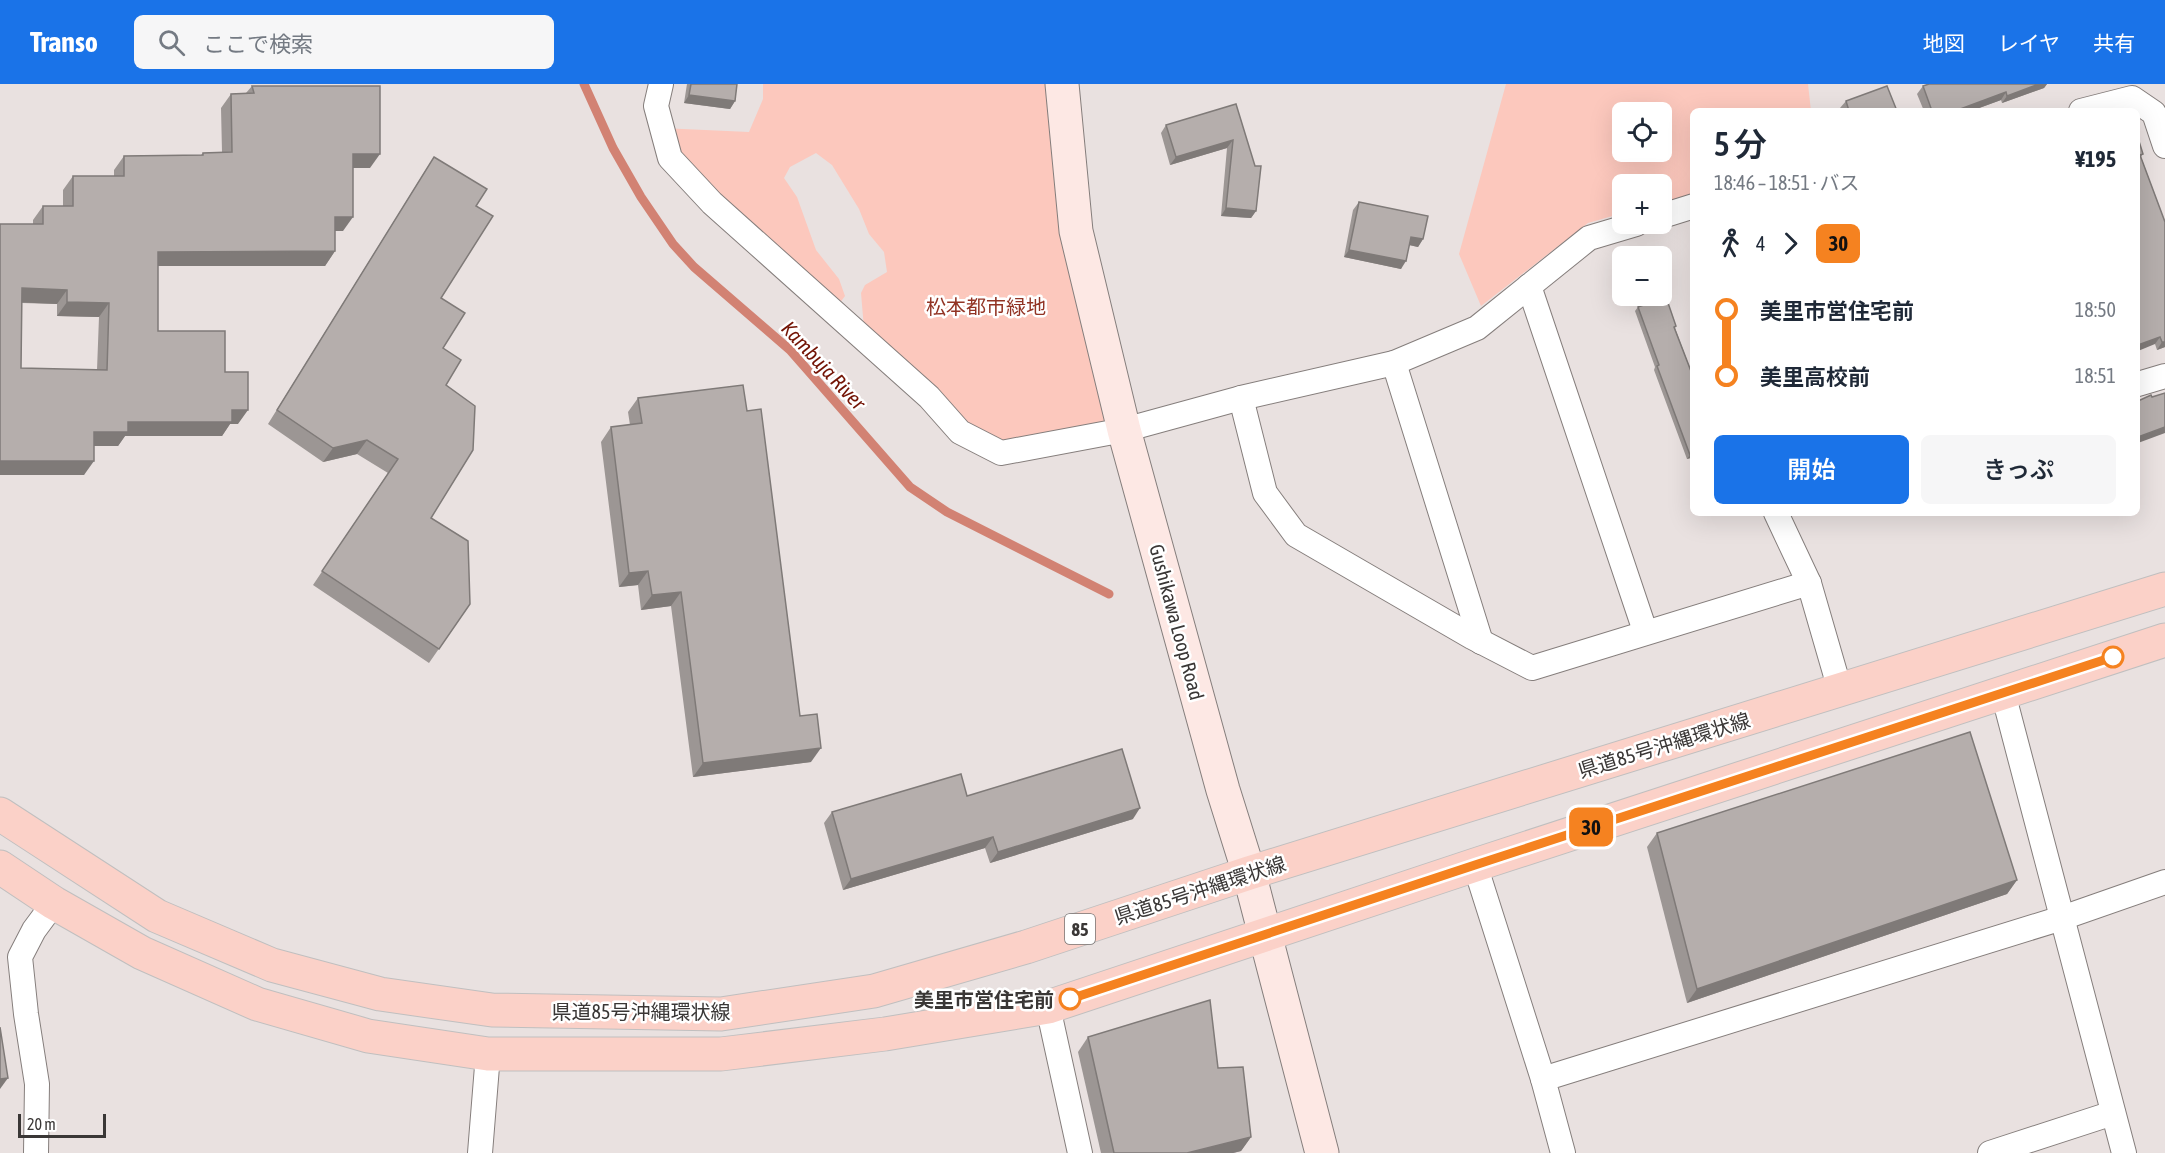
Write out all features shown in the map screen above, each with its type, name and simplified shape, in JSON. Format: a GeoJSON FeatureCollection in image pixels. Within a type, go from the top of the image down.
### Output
{"type":"FeatureCollection","features":[{"type":"Feature","properties":{"kind":"main road","name":"Gushikawa Loop Road"},"geometry":{"type":"LineString","coordinates":[[1062,84],[1076,231],[1124,430],[1223,790],[1250,873],[1264,935],[1322,1153]]}},
{"type":"Feature","properties":{"kind":"main road","name":"県道85号沖縄環状線"},"geometry":{"type":"LineString","coordinates":[[0,814],[158,916],[272,965],[380,994],[492,1010],[721,1014],[874,991],[1026,947],[1250,873],[2165,589]]}},
{"type":"Feature","properties":{"kind":"main road"},"geometry":{"type":"LineString","coordinates":[[0,867],[54,903],[142,952],[257,1004],[368,1036],[488,1054],[721,1054],[885,1034],[1048,1006],[2165,640]]}},
{"type":"Feature","properties":{"kind":"street"},"geometry":{"type":"LineString","coordinates":[[661,84],[656,106],[670,158],[712,203],[929,397],[960,432],[1001,453],[1124,430],[1241,398],[1394,363],[1477,328],[1588,238],[1612,231]]}},
{"type":"Feature","properties":{"kind":"street"},"geometry":{"type":"LineString","coordinates":[[2093,108],[2132,98],[2154,113],[2165,146]]}},
{"type":"Feature","properties":{"kind":"street"},"geometry":{"type":"LineString","coordinates":[[1672,215],[1690,213]]}},
{"type":"Feature","properties":{"kind":"street"},"geometry":{"type":"LineString","coordinates":[[1529,286],[1646,631]]}},
{"type":"Feature","properties":{"kind":"street"},"geometry":{"type":"LineString","coordinates":[[1394,363],[1481,642]]}},
{"type":"Feature","properties":{"kind":"street"},"geometry":{"type":"LineString","coordinates":[[2140,383],[2165,376]]}},
{"type":"Feature","properties":{"kind":"street"},"geometry":{"type":"LineString","coordinates":[[1241,398],[1265,493],[1296,535],[1481,642],[1532,668],[1646,631],[1809,583]]}},
{"type":"Feature","properties":{"kind":"street"},"geometry":{"type":"LineString","coordinates":[[1777,516],[1809,583],[1840,690]]}},
{"type":"Feature","properties":{"kind":"street"},"geometry":{"type":"LineString","coordinates":[[2003,693],[2124,1153]]}},
{"type":"Feature","properties":{"kind":"street"},"geometry":{"type":"LineString","coordinates":[[1475,865],[1543,1079],[1563,1153]]}},
{"type":"Feature","properties":{"kind":"street"},"geometry":{"type":"LineString","coordinates":[[1543,1079],[2062,918],[2165,882]]}},
{"type":"Feature","properties":{"kind":"street"},"geometry":{"type":"LineString","coordinates":[[36,1153],[37,1084],[20,957],[34,930],[54,903]]}},
{"type":"Feature","properties":{"kind":"street"},"geometry":{"type":"LineString","coordinates":[[1048,1006],[1080,1153]]}},
{"type":"Feature","properties":{"kind":"street"},"geometry":{"type":"LineString","coordinates":[[480,1153],[488,1054]]}},
{"type":"Feature","properties":{"kind":"street"},"geometry":{"type":"LineString","coordinates":[[1990,1153],[2113,1113]]}},
{"type":"Feature","properties":{"kind":"green space","name":"松本都市緑地"},"geometry":{"type":"Polygon","coordinates":[[[763,84],[1062,84],[1124,430],[1001,453],[865,340],[861,293],[865,285],[887,272],[884,252],[869,234],[859,209],[832,165],[816,153],[790,167],[784,178],[797,197],[816,250],[839,279],[845,296],[833,312],[712,203],[661,128],[749,132],[763,99],[763,84]]]}},
{"type":"Feature","properties":{"kind":"green space"},"geometry":{"type":"Polygon","coordinates":[[[1506,84],[1808,84],[1811,108],[1690,108],[1690,197],[1672,201],[1672,174],[1612,174],[1612,216],[1588,223],[1481,306],[1459,254],[1506,84]]]}},
{"type":"Feature","properties":{"kind":"building"},"geometry":{"type":"Polygon","coordinates":[[[691,84],[737,84],[735,101],[689,95],[691,84]]]}},
{"type":"Feature","properties":{"kind":"building"},"geometry":{"type":"Polygon","coordinates":[[[1929,84],[2039,84],[2007,96],[2006,92],[1963,108],[1931,108],[1923,86],[1929,84]]]}},
{"type":"Feature","properties":{"kind":"building"},"geometry":{"type":"Polygon","coordinates":[[[252,86],[380,86],[380,154],[353,154],[353,217],[335,217],[335,251],[158,252],[158,331],[225,331],[225,372],[248,372],[248,410],[232,410],[232,422],[128,422],[128,432],[94,432],[94,461],[0,461],[0,224],[43,224],[43,206],[73,206],[73,176],[124,176],[124,156],[203,155],[203,153],[232,152],[231,94],[254,93],[252,86]],[[22,288],[21,368],[107,370],[109,303],[67,302],[67,290],[22,288]]]}},
{"type":"Feature","properties":{"kind":"building"},"geometry":{"type":"Polygon","coordinates":[[[1887,86],[1896,108],[1848,108],[1846,101],[1887,86]]]}},
{"type":"Feature","properties":{"kind":"building"},"geometry":{"type":"Polygon","coordinates":[[[1236,104],[1255,166],[1261,166],[1256,211],[1226,208],[1233,140],[1176,157],[1166,125],[1236,104]]]}},
{"type":"Feature","properties":{"kind":"building"},"geometry":{"type":"Polygon","coordinates":[[[2140,155],[2165,222],[2165,342],[2162,342],[2160,337],[2140,344],[2140,155]]]}},
{"type":"Feature","properties":{"kind":"building"},"geometry":{"type":"Polygon","coordinates":[[[434,157],[487,189],[476,206],[493,216],[441,298],[465,313],[443,348],[461,360],[446,385],[475,406],[473,450],[431,518],[468,541],[470,604],[439,649],[322,571],[398,459],[367,440],[333,448],[277,410],[434,157]]]}},
{"type":"Feature","properties":{"kind":"building"},"geometry":{"type":"Polygon","coordinates":[[[1359,202],[1428,216],[1423,239],[1411,237],[1406,261],[1349,250],[1359,202]]]}},
{"type":"Feature","properties":{"kind":"building"},"geometry":{"type":"Polygon","coordinates":[[[1641,306],[1669,306],[1676,326],[1674,327],[1690,369],[1690,455],[1657,366],[1659,365],[1638,307],[1641,306]]]}},
{"type":"Feature","properties":{"kind":"building"},"geometry":{"type":"Polygon","coordinates":[[[743,385],[747,411],[761,409],[800,716],[817,714],[821,748],[703,763],[681,592],[652,595],[648,571],[629,573],[611,427],[642,423],[638,398],[743,385]]]}},
{"type":"Feature","properties":{"kind":"building"},"geometry":{"type":"Polygon","coordinates":[[[2165,393],[2165,427],[2140,436],[2140,400],[2151,395],[2152,397],[2165,393]]]}},
{"type":"Feature","properties":{"kind":"building"},"geometry":{"type":"Polygon","coordinates":[[[1970,732],[2017,880],[1697,989],[1657,833],[1970,732]]]}},
{"type":"Feature","properties":{"kind":"building"},"geometry":{"type":"Polygon","coordinates":[[[1122,749],[1140,808],[998,852],[993,837],[851,879],[832,812],[961,774],[967,796],[1122,749]]]}},
{"type":"Feature","properties":{"kind":"building"},"geometry":{"type":"Polygon","coordinates":[[[1210,1000],[1218,1068],[1243,1067],[1251,1137],[1187,1153],[1114,1153],[1088,1037],[1210,1000]]]}},
{"type":"Feature","properties":{"kind":"building"},"geometry":{"type":"Polygon","coordinates":[[[0,1027],[8,1078],[0,1079],[0,1027]]]}},
{"type":"Feature","properties":{"kind":"waterway","name":"Kambuja River"},"geometry":{"type":"LineString","coordinates":[[584,84],[613,148],[641,197],[673,244],[694,267],[790,350],[910,487],[947,512],[1109,594]]}},
{"type":"Feature","properties":{"kind":"bus line","name":"30"},"geometry":{"type":"LineString","coordinates":[[1070,999],[2113,657]]}},
{"type":"Feature","properties":{"kind":"place","name":"美里市営住宅前"},"geometry":{"type":"Point","coordinates":[1070,999]}}]}
